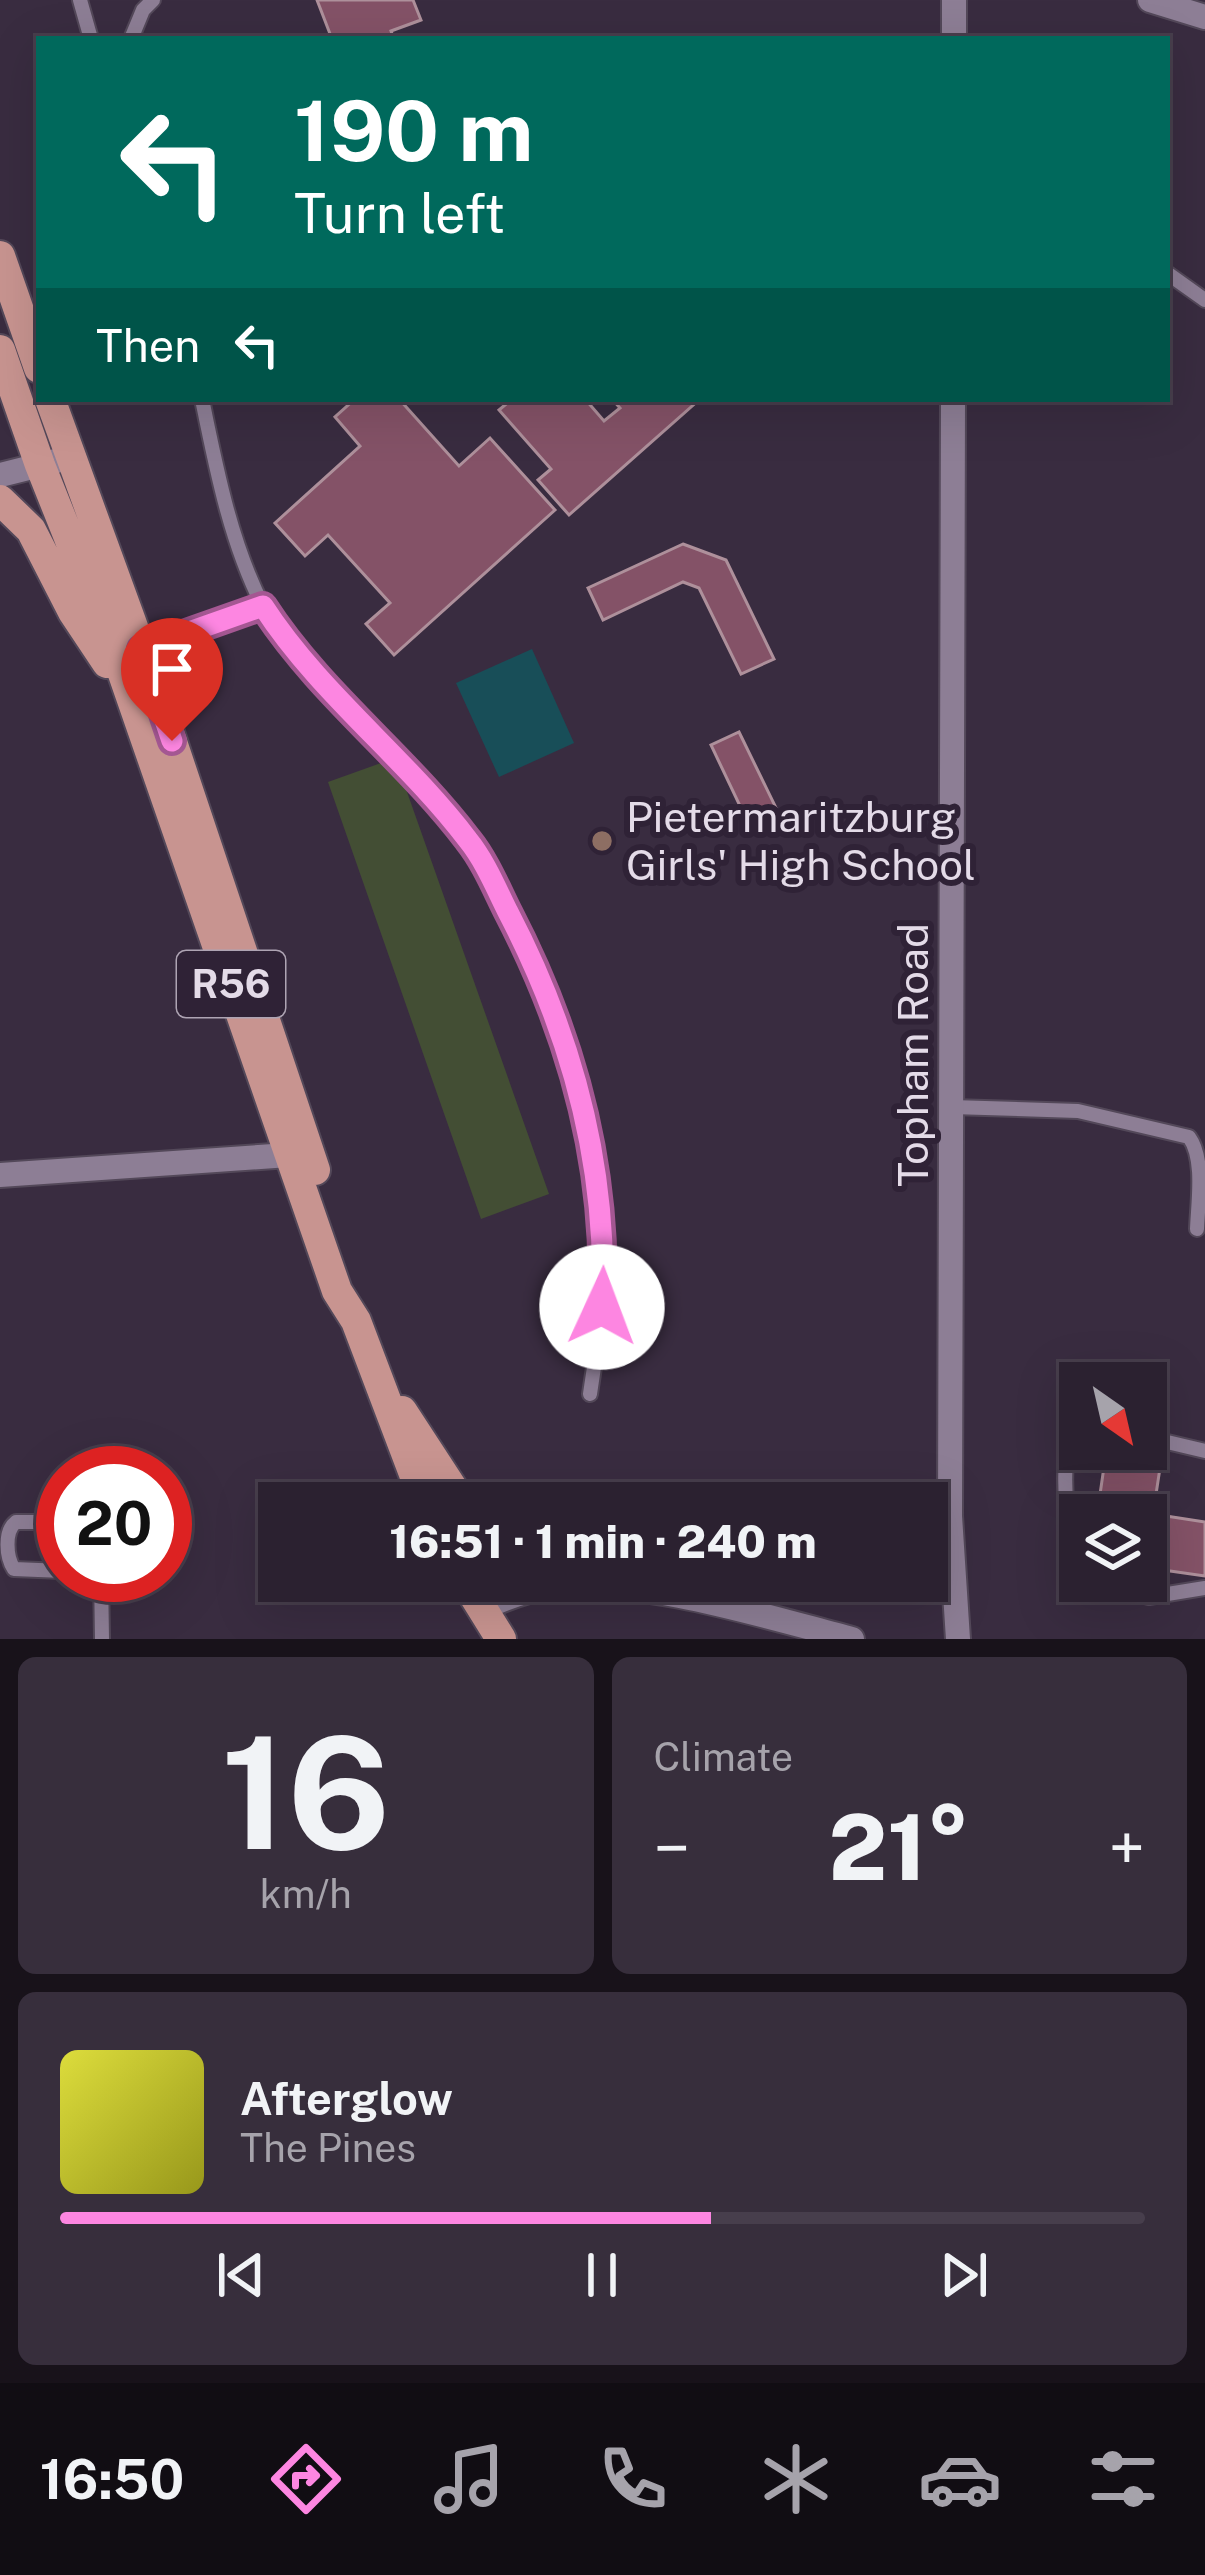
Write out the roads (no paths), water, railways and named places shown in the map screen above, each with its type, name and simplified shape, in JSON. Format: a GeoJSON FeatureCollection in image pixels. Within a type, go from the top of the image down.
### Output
{"type":"FeatureCollection","features":[{"type":"Feature","properties":{"kind":"main road"},"geometry":{"type":"LineString","coordinates":[[0,256],[36,359]]}},
{"type":"Feature","properties":{"kind":"main road","name":"R56"},"geometry":{"type":"LineString","coordinates":[[0,350],[55,462],[129,653],[299,1154],[337,1292],[356,1321],[416,1482]]}},
{"type":"Feature","properties":{"kind":"main road","name":"R56"},"geometry":{"type":"LineString","coordinates":[[50,402],[55,462]]}},
{"type":"Feature","properties":{"kind":"main road"},"geometry":{"type":"LineString","coordinates":[[0,500],[31,530],[73,612],[132,697]]}},
{"type":"Feature","properties":{"kind":"main road","name":"R56"},"geometry":{"type":"LineString","coordinates":[[129,653],[132,697],[299,1154]]}},
{"type":"Feature","properties":{"kind":"main road"},"geometry":{"type":"LineString","coordinates":[[373,1366],[448,1482]]}},
{"type":"Feature","properties":{"kind":"main road"},"geometry":{"type":"LineString","coordinates":[[477,1602],[501,1639]]}},
{"type":"Feature","properties":{"kind":"street"},"geometry":{"type":"LineString","coordinates":[[954,0],[954,36]]}},
{"type":"Feature","properties":{"kind":"street"},"geometry":{"type":"LineString","coordinates":[[1150,0],[1205,17]]}},
{"type":"Feature","properties":{"kind":"street","name":"Topham Road"},"geometry":{"type":"LineString","coordinates":[[953,402],[950,1516],[958,1639]]}},
{"type":"Feature","properties":{"kind":"street"},"geometry":{"type":"LineString","coordinates":[[0,475],[55,462]]}},
{"type":"Feature","properties":{"kind":"street"},"geometry":{"type":"LineString","coordinates":[[0,1175],[299,1154]]}},
{"type":"Feature","properties":{"kind":"street"},"geometry":{"type":"LineString","coordinates":[[481,1609],[500,1602]]}},
{"type":"Feature","properties":{"kind":"street"},"geometry":{"type":"LineString","coordinates":[[693,1602],[852,1639]]}},
{"type":"Feature","properties":{"kind":"lane"},"geometry":{"type":"LineString","coordinates":[[80,0],[91,36]]}},
{"type":"Feature","properties":{"kind":"lane"},"geometry":{"type":"LineString","coordinates":[[132,36],[143,10],[153,0]]}},
{"type":"Feature","properties":{"kind":"lane"},"geometry":{"type":"LineString","coordinates":[[1170,275],[1205,300]]}},
{"type":"Feature","properties":{"kind":"lane"},"geometry":{"type":"LineString","coordinates":[[203,402],[232,520],[263,606],[321,683],[468,838],[530,953],[556,1017],[585,1116],[604,1249],[590,1394]]}},
{"type":"Feature","properties":{"kind":"lane"},"geometry":{"type":"LineString","coordinates":[[129,653],[263,606]]}},
{"type":"Feature","properties":{"kind":"lane"},"geometry":{"type":"LineString","coordinates":[[952,1107],[1078,1112],[1189,1138],[1198,1148],[1197,1229]]}},
{"type":"Feature","properties":{"kind":"lane"},"geometry":{"type":"LineString","coordinates":[[1167,1442],[1205,1451]]}},
{"type":"Feature","properties":{"kind":"lane"},"geometry":{"type":"LineString","coordinates":[[36,1522],[16,1522],[8,1535],[9,1562],[14,1569],[36,1570]]}},
{"type":"Feature","properties":{"kind":"lane"},"geometry":{"type":"LineString","coordinates":[[1167,1594],[1205,1588]]}},
{"type":"Feature","properties":{"kind":"lane"},"geometry":{"type":"LineString","coordinates":[[101,1602],[103,1639]]}},
{"type":"Feature","properties":{"kind":"place","name":"Pietermaritzburg Girls' High School"},"geometry":{"type":"Point","coordinates":[602,841]}}]}
